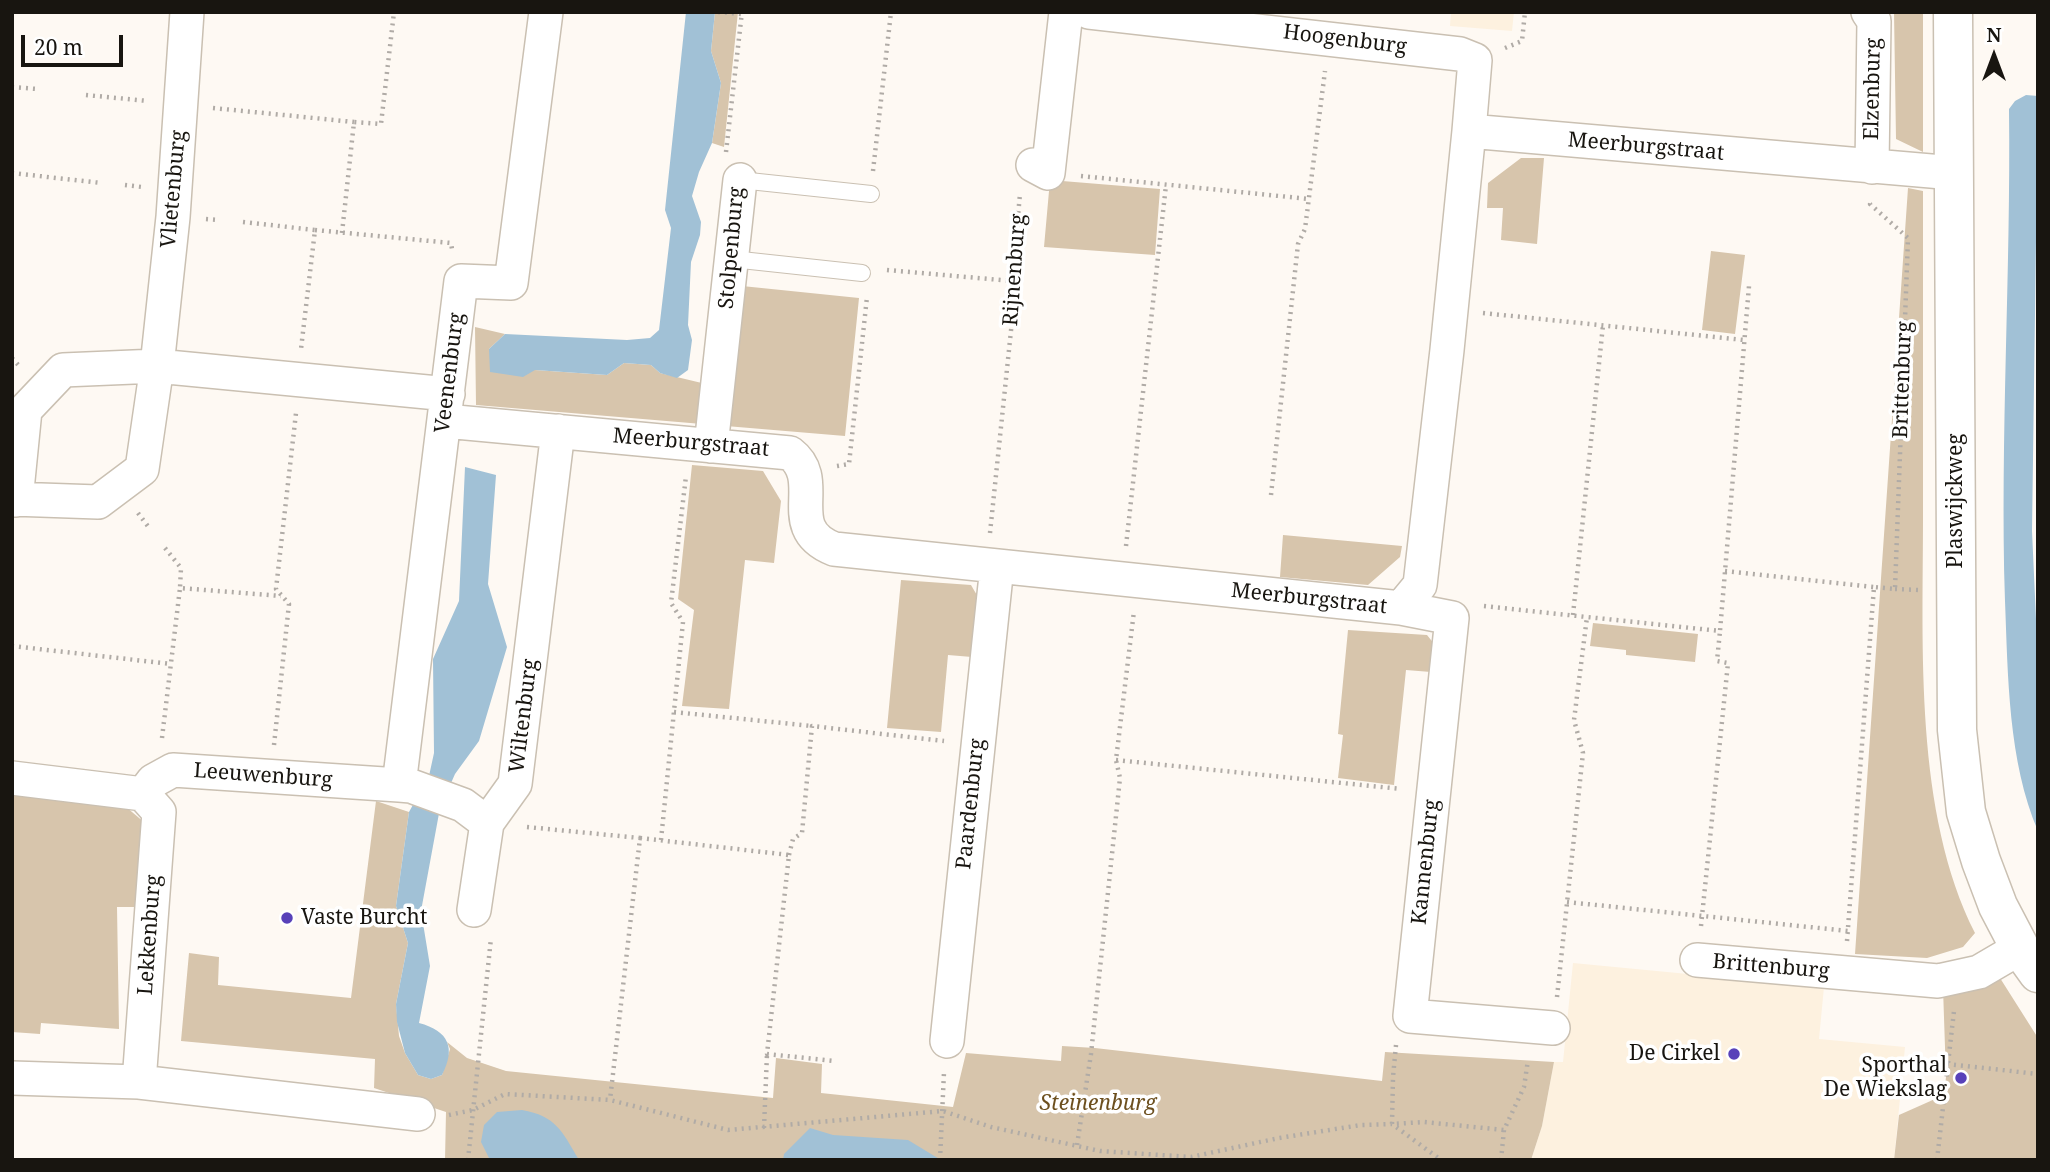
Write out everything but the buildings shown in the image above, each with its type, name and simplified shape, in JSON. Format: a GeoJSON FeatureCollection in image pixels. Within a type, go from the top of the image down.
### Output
{"type":"FeatureCollection","features":[{"type":"Feature","properties":{"kind":"street","name":"Vlietenburg"},"geometry":{"type":"LineString","coordinates":[[187,12],[173,217],[157,366],[142,469],[98,502],[14,499],[25,410],[63,370],[157,366],[298,381],[447,407]]}},
{"type":"Feature","properties":{"kind":"street"},"geometry":{"type":"LineString","coordinates":[[461,281],[511,283],[546,12]]}},
{"type":"Feature","properties":{"kind":"street"},"geometry":{"type":"LineString","coordinates":[[1041,169],[1066,12]]}},
{"type":"Feature","properties":{"kind":"street","name":"Hoogenburg"},"geometry":{"type":"LineString","coordinates":[[1089,12],[1460,54],[1475,60]]}},
{"type":"Feature","properties":{"kind":"street","name":"Elzenburg"},"geometry":{"type":"LineString","coordinates":[[1868,12],[1874,21],[1872,167]]}},
{"type":"Feature","properties":{"kind":"street","name":"Plaswijckweg"},"geometry":{"type":"LineString","coordinates":[[1953,12],[1956,730],[1966,813],[1998,906],[2029,961]]}},
{"type":"Feature","properties":{"kind":"street"},"geometry":{"type":"LineString","coordinates":[[1469,131],[1475,60]]}},
{"type":"Feature","properties":{"kind":"street","name":"Meerburgstraat"},"geometry":{"type":"LineString","coordinates":[[447,407],[558,431],[790,453],[800,460],[805,473],[806,522],[812,535],[820,543],[834,549],[1401,608],[1420,585],[1469,131],[1954,173]]}},
{"type":"Feature","properties":{"kind":"street","name":"Stolpenburg"},"geometry":{"type":"LineString","coordinates":[[700,444],[732,259],[740,180]]}},
{"type":"Feature","properties":{"kind":"street","name":"Veenenburg"},"geometry":{"type":"LineString","coordinates":[[405,786],[461,281]]}},
{"type":"Feature","properties":{"kind":"street","name":"Wiltenburg"},"geometry":{"type":"LineString","coordinates":[[474,910],[475,814],[515,783],[558,431]]}},
{"type":"Feature","properties":{"kind":"street","name":"Paardenburg"},"geometry":{"type":"LineString","coordinates":[[945,1056],[991,565]]}},
{"type":"Feature","properties":{"kind":"street"},"geometry":{"type":"LineString","coordinates":[[1401,608],[1452,618]]}},
{"type":"Feature","properties":{"kind":"street","name":"Kannenburg"},"geometry":{"type":"LineString","coordinates":[[1410,1016],[1452,618]]}},
{"type":"Feature","properties":{"kind":"street","name":"Leeuwenburg"},"geometry":{"type":"LineString","coordinates":[[12,778],[153,784],[173,770],[405,786],[475,814]]}},
{"type":"Feature","properties":{"kind":"street","name":"Lekkenburg"},"geometry":{"type":"LineString","coordinates":[[139,1082],[159,812],[153,784]]}},
{"type":"Feature","properties":{"kind":"street","name":"Brittenburg"},"geometry":{"type":"LineString","coordinates":[[1697,960],[1938,981],[2029,961]]}},
{"type":"Feature","properties":{"kind":"street"},"geometry":{"type":"LineString","coordinates":[[1410,1016],[1543,1027]]}},
{"type":"Feature","properties":{"kind":"street"},"geometry":{"type":"LineString","coordinates":[[12,1078],[139,1082],[418,1114]]}},
{"type":"Feature","properties":{"kind":"lane"},"geometry":{"type":"LineString","coordinates":[[740,180],[867,194]]}},
{"type":"Feature","properties":{"kind":"lane"},"geometry":{"type":"LineString","coordinates":[[732,259],[866,273]]}},
{"type":"Feature","properties":{"kind":"path"},"geometry":{"type":"LineString","coordinates":[[86,95],[381,124],[394,12]]}},
{"type":"Feature","properties":{"kind":"path"},"geometry":{"type":"LineString","coordinates":[[718,12],[742,13]]}},
{"type":"Feature","properties":{"kind":"path"},"geometry":{"type":"LineString","coordinates":[[867,194],[873,170],[891,12]]}},
{"type":"Feature","properties":{"kind":"path"},"geometry":{"type":"LineString","coordinates":[[1475,60],[1522,41],[1525,12]]}},
{"type":"Feature","properties":{"kind":"path","name":"Stolpenburg"},"geometry":{"type":"LineString","coordinates":[[740,180],[726,154],[742,13]]}},
{"type":"Feature","properties":{"kind":"path"},"geometry":{"type":"LineString","coordinates":[[1271,495],[1298,244],[1305,229],[1329,39]]}},
{"type":"Feature","properties":{"kind":"path"},"geometry":{"type":"LineString","coordinates":[[12,87],[37,89]]}},
{"type":"Feature","properties":{"kind":"path"},"geometry":{"type":"LineString","coordinates":[[342,233],[354,122]]}},
{"type":"Feature","properties":{"kind":"path","name":"Rijnenburg"},"geometry":{"type":"LineString","coordinates":[[991,565],[1015,292],[1012,281],[1022,164],[1041,169]]}},
{"type":"Feature","properties":{"kind":"path","name":"Brittenburg"},"geometry":{"type":"LineString","coordinates":[[1844,974],[1874,587],[1895,589],[1908,238],[1870,204],[1872,167]]}},
{"type":"Feature","properties":{"kind":"path"},"geometry":{"type":"LineString","coordinates":[[1041,169],[1309,199]]}},
{"type":"Feature","properties":{"kind":"path"},"geometry":{"type":"LineString","coordinates":[[12,173],[101,183]]}},
{"type":"Feature","properties":{"kind":"path"},"geometry":{"type":"LineString","coordinates":[[1077,1145],[1091,1054],[1120,778],[1116,760],[1129,580],[1166,185]]}},
{"type":"Feature","properties":{"kind":"path"},"geometry":{"type":"LineString","coordinates":[[243,222],[451,243],[461,281]]}},
{"type":"Feature","properties":{"kind":"path"},"geometry":{"type":"LineString","coordinates":[[271,777],[289,604],[276,589],[314,230]]}},
{"type":"Feature","properties":{"kind":"path"},"geometry":{"type":"LineString","coordinates":[[849,464],[866,273],[885,270],[1012,281]]}},
{"type":"Feature","properties":{"kind":"path"},"geometry":{"type":"LineString","coordinates":[[1697,960],[1728,663],[1717,661],[1749,286]]}},
{"type":"Feature","properties":{"kind":"path"},"geometry":{"type":"LineString","coordinates":[[1451,309],[1744,341]]}},
{"type":"Feature","properties":{"kind":"path"},"geometry":{"type":"LineString","coordinates":[[1573,615],[1603,325]]}},
{"type":"Feature","properties":{"kind":"path"},"geometry":{"type":"LineString","coordinates":[[661,840],[683,622],[671,603],[700,444]]}},
{"type":"Feature","properties":{"kind":"path"},"geometry":{"type":"LineString","coordinates":[[153,784],[160,756],[181,568],[165,548]]}},
{"type":"Feature","properties":{"kind":"path"},"geometry":{"type":"LineString","coordinates":[[1725,571],[1874,587]]}},
{"type":"Feature","properties":{"kind":"path"},"geometry":{"type":"LineString","coordinates":[[180,587],[282,596]]}},
{"type":"Feature","properties":{"kind":"path"},"geometry":{"type":"LineString","coordinates":[[1452,618],[1462,604],[1720,631]]}},
{"type":"Feature","properties":{"kind":"path"},"geometry":{"type":"LineString","coordinates":[[1501,1160],[1504,1130],[1524,1087],[1543,1027],[1567,902],[1583,753],[1574,720],[1587,617]]}},
{"type":"Feature","properties":{"kind":"path"},"geometry":{"type":"LineString","coordinates":[[12,646],[171,664]]}},
{"type":"Feature","properties":{"kind":"path"},"geometry":{"type":"LineString","coordinates":[[674,712],[976,745]]}},
{"type":"Feature","properties":{"kind":"path"},"geometry":{"type":"LineString","coordinates":[[764,1128],[767,1054],[789,855],[793,839],[802,834],[812,726]]}},
{"type":"Feature","properties":{"kind":"path"},"geometry":{"type":"LineString","coordinates":[[1116,760],[1433,793]]}},
{"type":"Feature","properties":{"kind":"path"},"geometry":{"type":"LineString","coordinates":[[475,814],[640,838],[789,855]]}},
{"type":"Feature","properties":{"kind":"path"},"geometry":{"type":"LineString","coordinates":[[610,1100],[640,838]]}},
{"type":"Feature","properties":{"kind":"path"},"geometry":{"type":"LineString","coordinates":[[1567,902],[1848,931]]}},
{"type":"Feature","properties":{"kind":"path"},"geometry":{"type":"LineString","coordinates":[[468,1160],[492,927],[474,910]]}},
{"type":"Feature","properties":{"kind":"path"},"geometry":{"type":"LineString","coordinates":[[1937,1160],[1955,1003],[1938,981]]}},
{"type":"Feature","properties":{"kind":"path"},"geometry":{"type":"LineString","coordinates":[[1392,1124],[1392,1077],[1397,1033],[1410,1016]]}},
{"type":"Feature","properties":{"kind":"path"},"geometry":{"type":"LineString","coordinates":[[767,1054],[835,1061]]}},
{"type":"Feature","properties":{"kind":"path"},"geometry":{"type":"LineString","coordinates":[[940,1160],[945,1056]]}},
{"type":"Feature","properties":{"kind":"path"},"geometry":{"type":"LineString","coordinates":[[1947,1064],[2038,1073]]}},
{"type":"Feature","properties":{"kind":"path"},"geometry":{"type":"LineString","coordinates":[[472,1110],[505,1094],[610,1100],[728,1130],[943,1111],[991,1127],[1100,1151],[1191,1157],[1361,1125],[1424,1122],[1504,1130]]}},
{"type":"Feature","properties":{"kind":"path"},"geometry":{"type":"LineString","coordinates":[[1392,1124],[1441,1160]]}},
{"type":"Feature","properties":{"kind":"shaded area"},"geometry":{"type":"Polygon","coordinates":[[[1451,12],[1514,12],[1512,31],[1450,26],[1451,12]]]}},
{"type":"Feature","properties":{"kind":"shaded area","name":"De Cirkel"},"geometry":{"type":"Polygon","coordinates":[[[1573,963],[1824,987],[1819,1039],[1905,1047],[1894,1160],[1531,1160],[1542,1126],[1554,1062],[1563,1062],[1573,963]]]}},
{"type":"Feature","properties":{"kind":"green space"},"geometry":{"type":"Polygon","coordinates":[[[715,12],[738,12],[724,147],[712,143],[721,83],[711,51],[715,12]]]}},
{"type":"Feature","properties":{"kind":"green space"},"geometry":{"type":"Polygon","coordinates":[[[1894,12],[1923,12],[1923,152],[1896,139],[1894,12]]]}},
{"type":"Feature","properties":{"kind":"green space"},"geometry":{"type":"Polygon","coordinates":[[[1521,158],[1544,158],[1537,244],[1501,240],[1503,208],[1487,208],[1488,183],[1521,158]]]}},
{"type":"Feature","properties":{"kind":"green space"},"geometry":{"type":"Polygon","coordinates":[[[1050,180],[1160,189],[1155,255],[1044,247],[1050,180]]]}},
{"type":"Feature","properties":{"kind":"green space"},"geometry":{"type":"Polygon","coordinates":[[[1908,188],[1923,191],[1923,674],[1926,728],[1941,835],[1955,886],[1975,933],[1963,947],[1927,958],[1855,954],[1908,188]]]}},
{"type":"Feature","properties":{"kind":"green space"},"geometry":{"type":"Polygon","coordinates":[[[1711,251],[1745,255],[1735,334],[1702,330],[1711,251]]]}},
{"type":"Feature","properties":{"kind":"green space"},"geometry":{"type":"Polygon","coordinates":[[[742,286],[859,298],[845,436],[476,405],[475,327],[505,334],[489,349],[535,370],[607,375],[624,363],[651,365],[660,373],[731,390],[742,286]]]}},
{"type":"Feature","properties":{"kind":"green space"},"geometry":{"type":"Polygon","coordinates":[[[692,465],[763,471],[781,501],[774,563],[745,560],[729,709],[682,706],[694,610],[678,599],[692,465]]]}},
{"type":"Feature","properties":{"kind":"green space"},"geometry":{"type":"Polygon","coordinates":[[[1283,535],[1402,546],[1400,557],[1368,585],[1280,577],[1283,535]]]}},
{"type":"Feature","properties":{"kind":"green space"},"geometry":{"type":"Polygon","coordinates":[[[901,580],[971,585],[978,597],[972,657],[948,655],[941,732],[887,728],[901,580]]]}},
{"type":"Feature","properties":{"kind":"green space"},"geometry":{"type":"Polygon","coordinates":[[[1593,623],[1698,634],[1695,662],[1626,655],[1626,650],[1590,646],[1593,623]]]}},
{"type":"Feature","properties":{"kind":"green space"},"geometry":{"type":"Polygon","coordinates":[[[1348,630],[1427,635],[1435,645],[1431,672],[1406,670],[1394,785],[1338,778],[1343,735],[1338,734],[1348,630]]]}},
{"type":"Feature","properties":{"kind":"green space"},"geometry":{"type":"Polygon","coordinates":[[[12,789],[119,801],[145,823],[137,907],[117,907],[119,1029],[41,1023],[40,1034],[12,1032],[12,789]]]}},
{"type":"Feature","properties":{"kind":"green space","name":"Steinenburg"},"geometry":{"type":"Polygon","coordinates":[[[376,801],[409,812],[396,906],[408,943],[396,1004],[399,1036],[405,1053],[418,1075],[431,1079],[442,1075],[450,1049],[447,1042],[467,1058],[506,1071],[773,1098],[776,1058],[822,1064],[821,1093],[953,1107],[966,1053],[1061,1061],[1062,1046],[1095,1048],[1382,1081],[1385,1052],[1554,1062],[1542,1126],[1531,1160],[445,1160],[446,1112],[374,1088],[375,1059],[181,1041],[189,953],[219,957],[218,985],[351,998],[376,801]]]}},
{"type":"Feature","properties":{"kind":"green space"},"geometry":{"type":"Polygon","coordinates":[[[2000,978],[2038,1038],[2038,1160],[1894,1160],[1899,1115],[1944,1095],[1946,1077],[1943,988],[2000,978]]]}},
{"type":"Feature","properties":{"kind":"water"},"geometry":{"type":"Polygon","coordinates":[[[686,12],[715,12],[711,51],[721,83],[712,143],[692,196],[701,222],[700,235],[691,262],[688,325],[692,340],[688,370],[677,378],[660,373],[651,365],[624,363],[607,375],[535,370],[523,377],[490,372],[489,349],[505,334],[627,340],[650,338],[659,330],[671,228],[665,210],[686,12]]]}},
{"type":"Feature","properties":{"kind":"water"},"geometry":{"type":"Polygon","coordinates":[[[2026,95],[2038,96],[2032,531],[2038,663],[2038,831],[2021,776],[2011,718],[2004,540],[2009,109],[2015,101],[2026,95]]]}},
{"type":"Feature","properties":{"kind":"water"},"geometry":{"type":"Polygon","coordinates":[[[465,467],[496,475],[488,584],[507,647],[479,741],[455,774],[440,808],[421,911],[430,966],[419,1023],[429,1026],[443,1036],[449,1049],[442,1075],[431,1079],[418,1075],[405,1053],[397,1022],[396,1004],[408,943],[396,906],[409,812],[429,776],[434,753],[433,659],[459,601],[465,467]]]}},
{"type":"Feature","properties":{"kind":"water"},"geometry":{"type":"Polygon","coordinates":[[[522,1110],[543,1116],[557,1126],[579,1160],[490,1160],[481,1142],[484,1125],[497,1112],[522,1110]]]}},
{"type":"Feature","properties":{"kind":"water"},"geometry":{"type":"Polygon","coordinates":[[[810,1128],[833,1135],[908,1140],[941,1160],[783,1160],[784,1154],[810,1128]]]}},
{"type":"Feature","properties":{"kind":"place","name":"Vaste Burcht"},"geometry":{"type":"Point","coordinates":[287,918]}},
{"type":"Feature","properties":{"kind":"place","name":"De Cirkel"},"geometry":{"type":"Point","coordinates":[1734,1054]}},
{"type":"Feature","properties":{"kind":"place","name":"Sporthal De Wiekslag"},"geometry":{"type":"Point","coordinates":[1961,1078]}}]}
